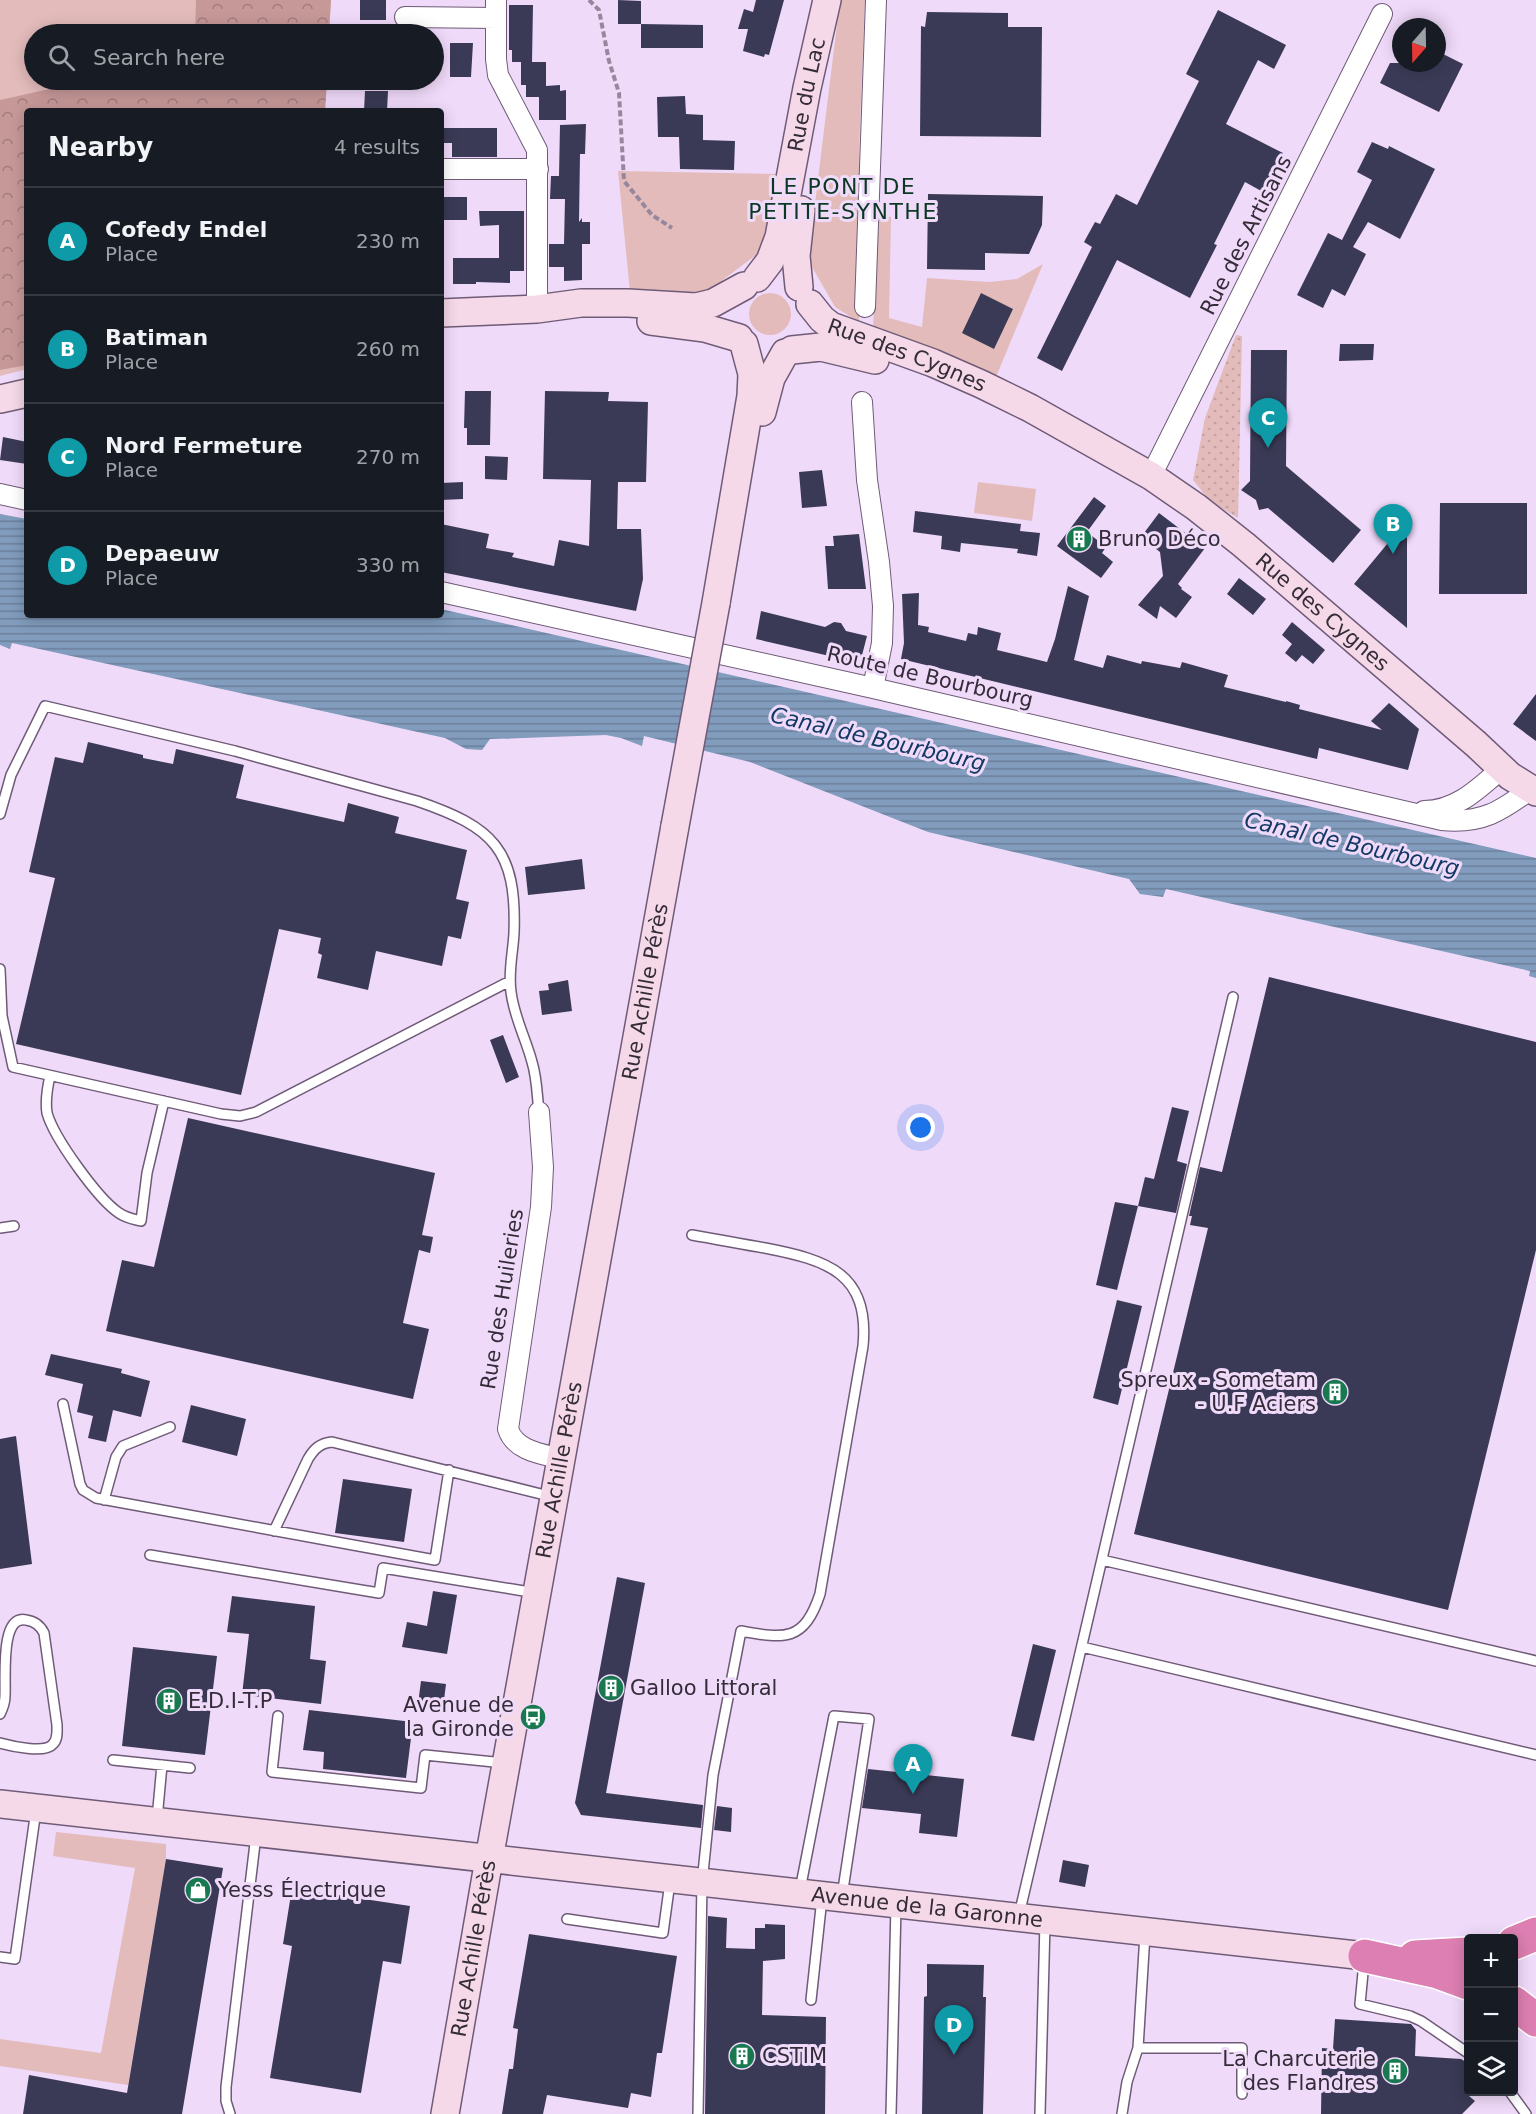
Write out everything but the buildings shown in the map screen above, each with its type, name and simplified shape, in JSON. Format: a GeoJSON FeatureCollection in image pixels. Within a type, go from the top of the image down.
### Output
{"type":"FeatureCollection","features":[{"type":"Feature","properties":{"kind":"highway"},"geometry":{"type":"LineString","coordinates":[[1518,1941],[1536,1934]]}},
{"type":"Feature","properties":{"kind":"highway"},"geometry":{"type":"LineString","coordinates":[[1365,1956],[1431,1957],[1464,1954]]}},
{"type":"Feature","properties":{"kind":"highway"},"geometry":{"type":"LineString","coordinates":[[1365,1956],[1438,1972],[1464,1982]]}},
{"type":"Feature","properties":{"kind":"highway"},"geometry":{"type":"LineString","coordinates":[[1518,2007],[1536,2020]]}},
{"type":"Feature","properties":{"kind":"street"},"geometry":{"type":"LineString","coordinates":[[865,307],[876,0]]}},
{"type":"Feature","properties":{"kind":"street","name":"Rue du Lac"},"geometry":{"type":"LineString","coordinates":[[750,282],[770,261],[779,237],[807,88],[826,7]]}},
{"type":"Feature","properties":{"kind":"street","name":"Rue du Lac"},"geometry":{"type":"LineString","coordinates":[[805,295],[796,263],[796,248],[819,82],[826,7]]}},
{"type":"Feature","properties":{"kind":"street"},"geometry":{"type":"LineString","coordinates":[[405,17],[496,9],[498,75],[535,143],[538,170],[537,309]]}},
{"type":"Feature","properties":{"kind":"street","name":"Rue des Artisans"},"geometry":{"type":"LineString","coordinates":[[1152,476],[1382,14]]}},
{"type":"Feature","properties":{"kind":"street"},"geometry":{"type":"LineString","coordinates":[[444,169],[538,170]]}},
{"type":"Feature","properties":{"kind":"street"},"geometry":{"type":"LineString","coordinates":[[444,313],[537,309],[591,303],[702,306],[719,300],[750,282],[778,276],[790,280],[805,295],[812,316],[810,328],[802,342],[788,351],[772,355],[754,351],[742,341],[719,331],[537,309]]}},
{"type":"Feature","properties":{"kind":"street"},"geometry":{"type":"LineString","coordinates":[[716,603],[751,396],[752,374],[742,341],[733,325],[732,310],[735,299],[750,282]]}},
{"type":"Feature","properties":{"kind":"street","name":"Rue des Cygnes"},"geometry":{"type":"LineString","coordinates":[[805,295],[822,319],[831,326],[966,377],[1030,408],[1152,476],[1244,545],[1476,744],[1501,769],[1533,790]]}},
{"type":"Feature","properties":{"kind":"street","name":"Rue des Cygnes"},"geometry":{"type":"LineString","coordinates":[[788,351],[813,347],[831,349],[905,368],[1014,409],[1106,450]]}},
{"type":"Feature","properties":{"kind":"street"},"geometry":{"type":"LineString","coordinates":[[716,603],[747,488],[767,388],[788,351]]}},
{"type":"Feature","properties":{"kind":"street"},"geometry":{"type":"LineString","coordinates":[[0,399],[24,394]]}},
{"type":"Feature","properties":{"kind":"street"},"geometry":{"type":"LineString","coordinates":[[862,402],[867,480],[883,606],[882,644],[873,688]]}},
{"type":"Feature","properties":{"kind":"street"},"geometry":{"type":"LineString","coordinates":[[0,494],[24,499]]}},
{"type":"Feature","properties":{"kind":"street","name":"Route de Bourbourg"},"geometry":{"type":"LineString","coordinates":[[444,593],[873,688],[1443,820],[1474,820],[1502,810],[1533,790]]}},
{"type":"Feature","properties":{"kind":"street","name":"Rue Achille Pérès"},"geometry":{"type":"LineString","coordinates":[[445,2114],[716,603]]}},
{"type":"Feature","properties":{"kind":"street","name":"Route de Bourbourg"},"geometry":{"type":"LineString","coordinates":[[1408,811],[1430,811],[1448,807],[1471,794],[1501,769]]}},
{"type":"Feature","properties":{"kind":"street","name":"Rue des Huileries"},"geometry":{"type":"LineString","coordinates":[[539,1112],[543,1167],[542,1200],[508,1429],[514,1441],[520,1446],[562,1459]]}},
{"type":"Feature","properties":{"kind":"street"},"geometry":{"type":"LineString","coordinates":[[0,1804],[489,1859]]}},
{"type":"Feature","properties":{"kind":"street","name":"Avenue de la Garonne"},"geometry":{"type":"LineString","coordinates":[[489,1859],[1365,1956]]}},
{"type":"Feature","properties":{"kind":"lane"},"geometry":{"type":"LineString","coordinates":[[0,814],[11,776],[45,706],[235,751],[417,801],[459,817],[481,830],[502,856],[510,877],[514,924],[510,981],[515,1012],[534,1069],[539,1112]]}},
{"type":"Feature","properties":{"kind":"lane"},"geometry":{"type":"LineString","coordinates":[[0,969],[2,1016],[13,1067],[231,1116],[256,1112],[510,981]]}},
{"type":"Feature","properties":{"kind":"lane"},"geometry":{"type":"LineString","coordinates":[[1040,2114],[1032,1919],[1082,1647],[1233,997]]}},
{"type":"Feature","properties":{"kind":"lane"},"geometry":{"type":"LineString","coordinates":[[50,1076],[46,1107],[64,1147],[111,1206],[126,1217],[141,1221],[147,1173],[164,1101]]}},
{"type":"Feature","properties":{"kind":"lane"},"geometry":{"type":"LineString","coordinates":[[0,1228],[14,1226]]}},
{"type":"Feature","properties":{"kind":"lane"},"geometry":{"type":"LineString","coordinates":[[692,1234],[796,1254],[830,1267],[847,1281],[858,1298],[865,1324],[820,1594],[810,1617],[796,1633],[777,1637],[741,1631],[713,1776],[702,1883],[698,2114]]}},
{"type":"Feature","properties":{"kind":"lane"},"geometry":{"type":"LineString","coordinates":[[63,1404],[80,1484],[88,1494],[104,1500],[435,1560],[449,1470]]}},
{"type":"Feature","properties":{"kind":"lane"},"geometry":{"type":"LineString","coordinates":[[104,1500],[116,1457],[123,1446],[170,1427]]}},
{"type":"Feature","properties":{"kind":"lane"},"geometry":{"type":"LineString","coordinates":[[274,1531],[312,1452],[325,1443],[332,1442],[555,1497]]}},
{"type":"Feature","properties":{"kind":"lane"},"geometry":{"type":"LineString","coordinates":[[150,1555],[379,1593],[383,1568],[538,1593]]}},
{"type":"Feature","properties":{"kind":"lane"},"geometry":{"type":"LineString","coordinates":[[1102,1560],[1536,1661]]}},
{"type":"Feature","properties":{"kind":"lane"},"geometry":{"type":"LineString","coordinates":[[0,1714],[5,1698],[3,1635],[11,1623],[17,1619],[32,1621],[39,1625],[44,1633],[57,1725],[56,1739],[50,1747],[44,1749],[0,1743]]}},
{"type":"Feature","properties":{"kind":"lane"},"geometry":{"type":"LineString","coordinates":[[1082,1647],[1536,1755]]}},
{"type":"Feature","properties":{"kind":"lane"},"geometry":{"type":"LineString","coordinates":[[278,1716],[272,1772],[421,1788],[425,1755],[507,1764]]}},
{"type":"Feature","properties":{"kind":"lane"},"geometry":{"type":"LineString","coordinates":[[811,2000],[834,1716],[869,1719],[821,1896]]}},
{"type":"Feature","properties":{"kind":"lane"},"geometry":{"type":"LineString","coordinates":[[113,1760],[190,1768]]}},
{"type":"Feature","properties":{"kind":"lane"},"geometry":{"type":"LineString","coordinates":[[156,1822],[162,1765]]}},
{"type":"Feature","properties":{"kind":"lane"},"geometry":{"type":"LineString","coordinates":[[0,1957],[15,1959],[36,1808]]}},
{"type":"Feature","properties":{"kind":"lane"},"geometry":{"type":"LineString","coordinates":[[230,2114],[226,2101],[226,2087],[256,1833]]}},
{"type":"Feature","properties":{"kind":"lane"},"geometry":{"type":"LineString","coordinates":[[567,1919],[663,1933],[670,1879]]}},
{"type":"Feature","properties":{"kind":"lane"},"geometry":{"type":"LineString","coordinates":[[891,2114],[896,1904]]}},
{"type":"Feature","properties":{"kind":"lane"},"geometry":{"type":"LineString","coordinates":[[1122,2114],[1124,2095],[1138,2048],[1146,1932]]}},
{"type":"Feature","properties":{"kind":"lane"},"geometry":{"type":"LineString","coordinates":[[1365,1956],[1360,2004],[1399,2012],[1421,2020],[1464,2050]]}},
{"type":"Feature","properties":{"kind":"lane"},"geometry":{"type":"LineString","coordinates":[[1138,2048],[1242,2048],[1242,2094]]}},
{"type":"Feature","properties":{"kind":"lane"},"geometry":{"type":"LineString","coordinates":[[1513,2096],[1526,2114]]}},
{"type":"Feature","properties":{"kind":"path"},"geometry":{"type":"LineString","coordinates":[[589,0],[599,10],[609,61],[620,93],[624,181],[652,215],[672,228]]}},
{"type":"Feature","properties":{"kind":"shaded area"},"geometry":{"type":"Polygon","coordinates":[[[0,0],[331,0],[330,24],[24,24],[24,90],[326,90],[325,108],[24,108],[24,370],[0,376],[0,0]]]}},
{"type":"Feature","properties":{"kind":"shaded area"},"geometry":{"type":"Polygon","coordinates":[[[840,0],[865,0],[859,150],[859,322],[835,307],[808,260],[840,0]]]}},
{"type":"Feature","properties":{"kind":"shaded area"},"geometry":{"type":"Polygon","coordinates":[[[618,171],[777,174],[768,236],[756,255],[716,285],[693,296],[630,292],[618,171]]]}},
{"type":"Feature","properties":{"kind":"shaded area"},"geometry":{"type":"Polygon","coordinates":[[[879,216],[891,217],[889,318],[922,327],[927,278],[989,282],[1017,279],[1043,264],[996,377],[873,327],[879,216]]]}},
{"type":"Feature","properties":{"kind":"shaded area"},"geometry":{"type":"Polygon","coordinates":[[[770,293],[785,299],[791,314],[785,329],[770,335],[755,329],[749,314],[755,299],[770,293]]]}},
{"type":"Feature","properties":{"kind":"shaded area"},"geometry":{"type":"Polygon","coordinates":[[[1236,335],[1242,336],[1238,518],[1210,501],[1193,480],[1205,418],[1236,335]]]}},
{"type":"Feature","properties":{"kind":"shaded area"},"geometry":{"type":"Polygon","coordinates":[[[978,482],[1036,489],[1032,521],[974,513],[978,482]]]}},
{"type":"Feature","properties":{"kind":"shaded area"},"geometry":{"type":"Polygon","coordinates":[[[56,1832],[166,1844],[166,1859],[128,2085],[0,2066],[0,2039],[101,2053],[135,1868],[53,1856],[56,1832]]]}},
{"type":"Feature","properties":{"kind":"green space"},"geometry":{"type":"Polygon","coordinates":[[[196,0],[331,0],[330,24],[195,24],[196,0]]]}},
{"type":"Feature","properties":{"kind":"green space"},"geometry":{"type":"Polygon","coordinates":[[[45,90],[326,90],[325,108],[24,108],[24,366],[0,370],[0,100],[45,90]]]}},
{"type":"Feature","properties":{"kind":"water","name":"Canal de Bourbourg"},"geometry":{"type":"Polygon","coordinates":[[[0,514],[24,518],[24,618],[444,618],[444,610],[1536,858],[1536,978],[1529,976],[1530,971],[1166,889],[1163,897],[1140,894],[1129,879],[928,832],[750,762],[644,736],[642,746],[606,735],[490,739],[482,750],[466,749],[445,738],[12,643],[10,649],[0,645],[0,514]]]}},
{"type":"Feature","properties":{"kind":"place","name":"Nord Fermeture"},"geometry":{"type":"Point","coordinates":[1268,448]}},
{"type":"Feature","properties":{"kind":"place","name":"Bruno Déco"},"geometry":{"type":"Point","coordinates":[1079,539]}},
{"type":"Feature","properties":{"kind":"place","name":"Batiman"},"geometry":{"type":"Point","coordinates":[1393,554]}},
{"type":"Feature","properties":{"kind":"place","name":"Spreux - Sometam - U.F Aciers"},"geometry":{"type":"Point","coordinates":[1335,1392]}},
{"type":"Feature","properties":{"kind":"place","name":"Galloo Littoral"},"geometry":{"type":"Point","coordinates":[611,1688]}},
{"type":"Feature","properties":{"kind":"place","name":"E.D.I-T.P"},"geometry":{"type":"Point","coordinates":[169,1701]}},
{"type":"Feature","properties":{"kind":"place","name":"Avenue de la Gironde"},"geometry":{"type":"Point","coordinates":[533,1717]}},
{"type":"Feature","properties":{"kind":"place","name":"Cofedy Endel"},"geometry":{"type":"Point","coordinates":[913,1794]}},
{"type":"Feature","properties":{"kind":"place","name":"Yesss Électrique"},"geometry":{"type":"Point","coordinates":[198,1890]}},
{"type":"Feature","properties":{"kind":"place","name":"Depaeuw"},"geometry":{"type":"Point","coordinates":[954,2055]}},
{"type":"Feature","properties":{"kind":"place","name":"CSTIM"},"geometry":{"type":"Point","coordinates":[742,2056]}},
{"type":"Feature","properties":{"kind":"place","name":"La Charcuterie des Flandres"},"geometry":{"type":"Point","coordinates":[1395,2071]}},
{"type":"Feature","properties":{"kind":"district","name":"LE PONT DE PETITE-SYNTHE"},"geometry":{"type":"Point","coordinates":[843,198]}}]}
